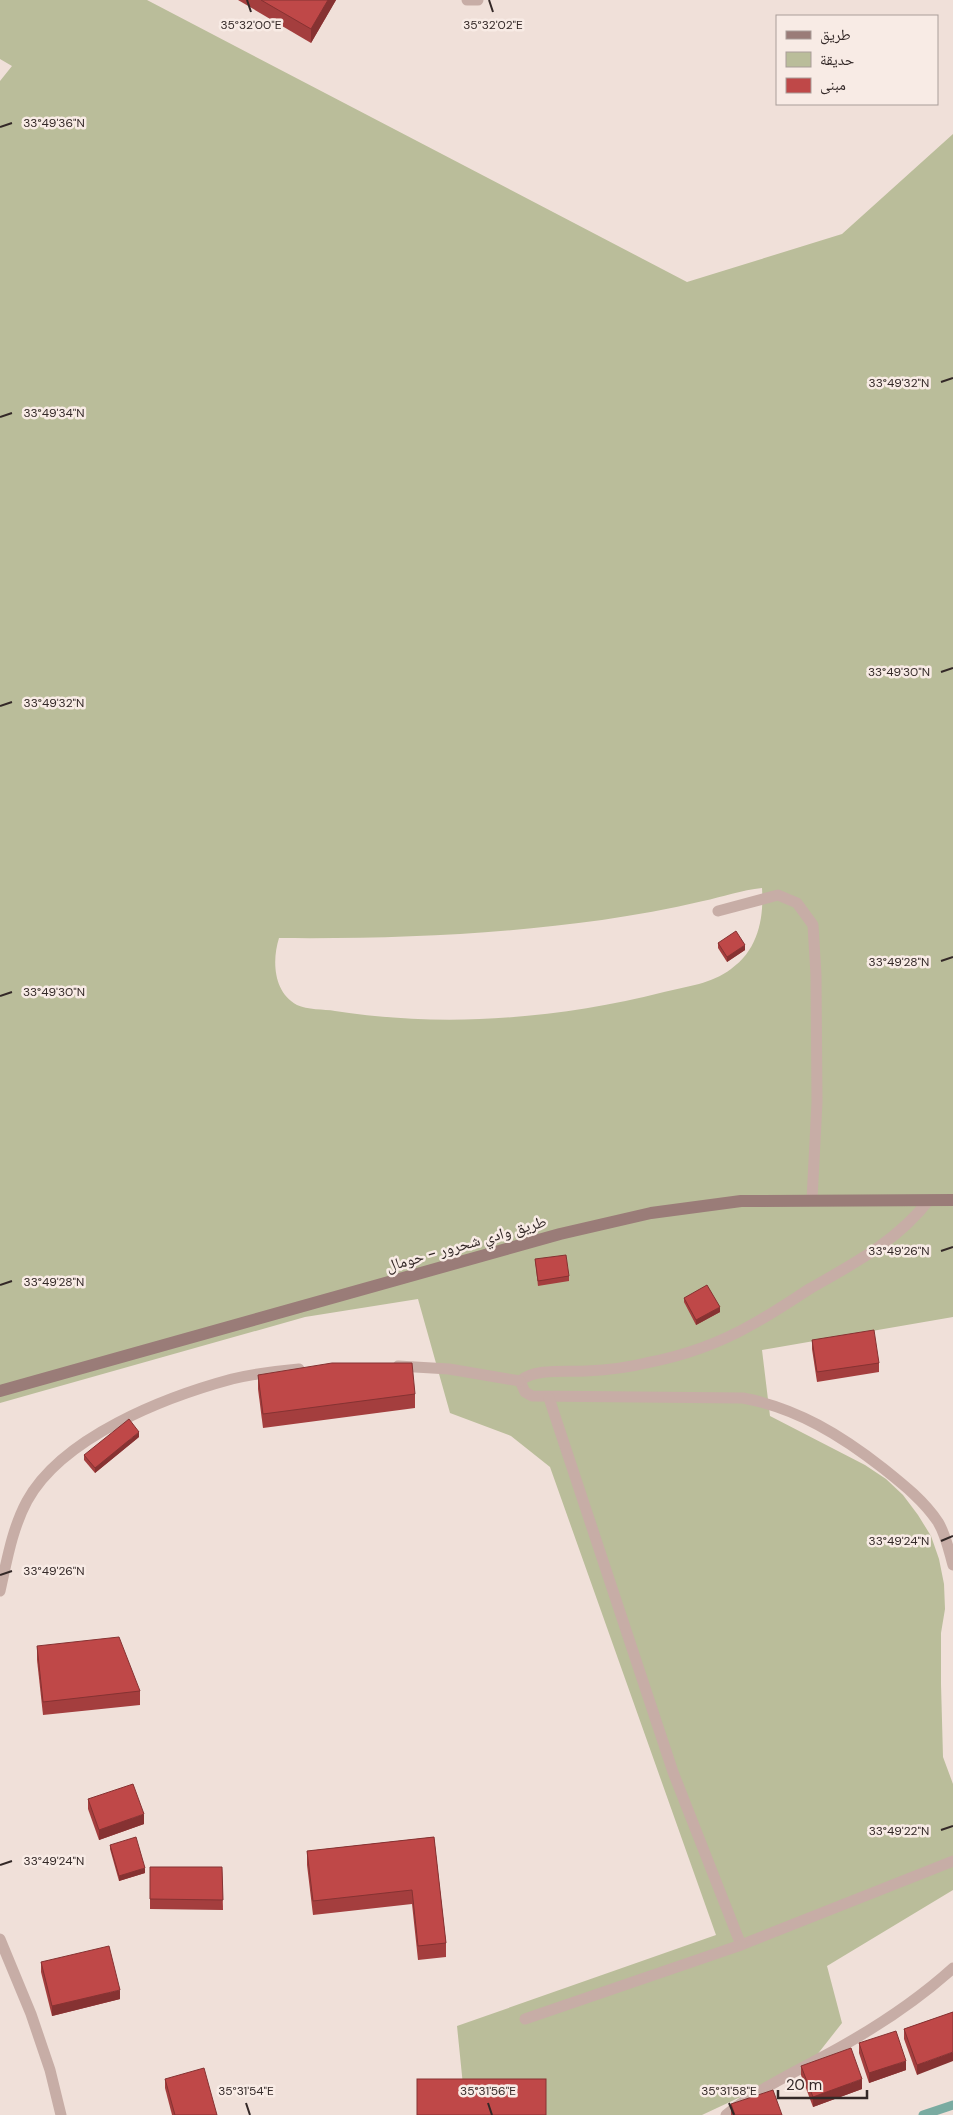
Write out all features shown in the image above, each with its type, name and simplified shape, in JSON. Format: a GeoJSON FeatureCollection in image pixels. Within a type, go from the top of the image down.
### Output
{"type":"FeatureCollection","features":[{"type":"Feature","properties":{"kind":"main road","name":"طريق وادي شحرور - حومال"},"geometry":{"type":"LineString","coordinates":[[0,1391],[560,1234],[651,1213],[741,1201],[953,1200]]}},
{"type":"Feature","properties":{"kind":"lane"},"geometry":{"type":"LineString","coordinates":[[467,0],[478,0]]}},
{"type":"Feature","properties":{"kind":"lane"},"geometry":{"type":"LineString","coordinates":[[718,911],[778,895],[797,904],[813,925],[816,974],[817,1102],[812,1200]]}},
{"type":"Feature","properties":{"kind":"lane"},"geometry":{"type":"LineString","coordinates":[[520,1382],[524,1377],[550,1372],[599,1370],[646,1364],[686,1354],[718,1341],[752,1325],[884,1245],[914,1219],[929,1200]]}},
{"type":"Feature","properties":{"kind":"lane"},"geometry":{"type":"LineString","coordinates":[[390,1366],[449,1369],[520,1382]]}},
{"type":"Feature","properties":{"kind":"lane"},"geometry":{"type":"LineString","coordinates":[[0,1591],[14,1529],[28,1499],[49,1472],[73,1450],[95,1435],[146,1409],[190,1393],[233,1379],[307,1369]]}},
{"type":"Feature","properties":{"kind":"lane"},"geometry":{"type":"LineString","coordinates":[[520,1382],[525,1392],[532,1396],[549,1398],[743,1398],[767,1402],[795,1413],[854,1445],[921,1501],[939,1524],[946,1538],[953,1565]]}},
{"type":"Feature","properties":{"kind":"lane"},"geometry":{"type":"LineString","coordinates":[[549,1398],[673,1772],[741,1945]]}},
{"type":"Feature","properties":{"kind":"lane"},"geometry":{"type":"LineString","coordinates":[[525,2019],[741,1945],[953,1861]]}},
{"type":"Feature","properties":{"kind":"lane"},"geometry":{"type":"LineString","coordinates":[[0,1939],[31,2014],[50,2070],[61,2115]]}},
{"type":"Feature","properties":{"kind":"lane"},"geometry":{"type":"LineString","coordinates":[[726,2115],[798,2069],[851,2042],[925,1992],[953,1968]]}},
{"type":"Feature","properties":{"kind":"green space"},"geometry":{"type":"Polygon","coordinates":[[[0,0],[147,0],[687,282],[842,234],[953,134],[953,1317],[762,1350],[770,1416],[865,1465],[886,1479],[903,1495],[931,1536],[939,1559],[944,1584],[945,1609],[941,1633],[943,1757],[953,1784],[953,1890],[827,1966],[842,2023],[809,2065],[702,2115],[466,2115],[457,2026],[716,1935],[550,1467],[511,1436],[450,1413],[418,1299],[305,1317],[0,1403],[0,81],[12,66],[0,59],[0,0]],[[762,888],[652,912],[562,925],[441,935],[279,938],[275,956],[276,975],[283,992],[289,999],[301,1007],[311,1009],[376,1016],[459,1020],[501,1018],[583,1009],[690,986],[723,974],[748,953],[760,922],[762,888]]]}},
{"type":"Feature","properties":{"kind":"building"},"geometry":{"type":"Polygon","coordinates":[[[261,0],[328,0],[311,29],[261,0]]]}},
{"type":"Feature","properties":{"kind":"building"},"geometry":{"type":"Polygon","coordinates":[[[736,931],[745,945],[727,957],[718,943],[736,931]]]}},
{"type":"Feature","properties":{"kind":"building"},"geometry":{"type":"Polygon","coordinates":[[[566,1255],[569,1276],[538,1281],[535,1259],[566,1255]]]}},
{"type":"Feature","properties":{"kind":"building"},"geometry":{"type":"Polygon","coordinates":[[[707,1285],[720,1307],[696,1320],[684,1298],[707,1285]]]}},
{"type":"Feature","properties":{"kind":"building"},"geometry":{"type":"Polygon","coordinates":[[[874,1330],[879,1363],[817,1372],[812,1340],[874,1330]]]}},
{"type":"Feature","properties":{"kind":"building"},"geometry":{"type":"Polygon","coordinates":[[[332,1363],[412,1363],[415,1394],[263,1414],[258,1375],[332,1363]]]}},
{"type":"Feature","properties":{"kind":"building"},"geometry":{"type":"Polygon","coordinates":[[[129,1419],[139,1432],[95,1468],[84,1455],[129,1419]]]}},
{"type":"Feature","properties":{"kind":"building"},"geometry":{"type":"Polygon","coordinates":[[[119,1637],[140,1691],[43,1702],[37,1646],[119,1637]]]}},
{"type":"Feature","properties":{"kind":"building"},"geometry":{"type":"Polygon","coordinates":[[[133,1784],[144,1814],[99,1830],[88,1799],[133,1784]]]}},
{"type":"Feature","properties":{"kind":"building"},"geometry":{"type":"Polygon","coordinates":[[[136,1837],[145,1868],[119,1876],[110,1845],[136,1837]]]}},
{"type":"Feature","properties":{"kind":"building"},"geometry":{"type":"Polygon","coordinates":[[[434,1837],[446,1943],[418,1946],[412,1890],[313,1901],[307,1851],[434,1837]]]}},
{"type":"Feature","properties":{"kind":"building"},"geometry":{"type":"Polygon","coordinates":[[[150,1867],[222,1867],[223,1900],[150,1899],[150,1867]]]}},
{"type":"Feature","properties":{"kind":"building"},"geometry":{"type":"Polygon","coordinates":[[[109,1946],[120,1990],[52,2006],[41,1962],[109,1946]]]}},
{"type":"Feature","properties":{"kind":"building"},"geometry":{"type":"Polygon","coordinates":[[[953,2012],[953,2052],[917,2065],[904,2029],[953,2012]]]}},
{"type":"Feature","properties":{"kind":"building"},"geometry":{"type":"Polygon","coordinates":[[[896,2031],[906,2061],[869,2073],[859,2043],[896,2031]]]}},
{"type":"Feature","properties":{"kind":"building"},"geometry":{"type":"Polygon","coordinates":[[[851,2048],[862,2079],[813,2097],[801,2066],[851,2048]]]}},
{"type":"Feature","properties":{"kind":"building"},"geometry":{"type":"Polygon","coordinates":[[[204,2068],[217,2115],[175,2115],[165,2079],[204,2068]]]}},
{"type":"Feature","properties":{"kind":"building"},"geometry":{"type":"Polygon","coordinates":[[[417,2079],[546,2079],[546,2115],[417,2115],[417,2079]]]}},
{"type":"Feature","properties":{"kind":"building"},"geometry":{"type":"Polygon","coordinates":[[[773,2090],[782,2115],[735,2115],[731,2104],[773,2090]]]}},
{"type":"Feature","properties":{"kind":"waterway"},"geometry":{"type":"LineString","coordinates":[[923,2115],[953,2105]]}}]}
